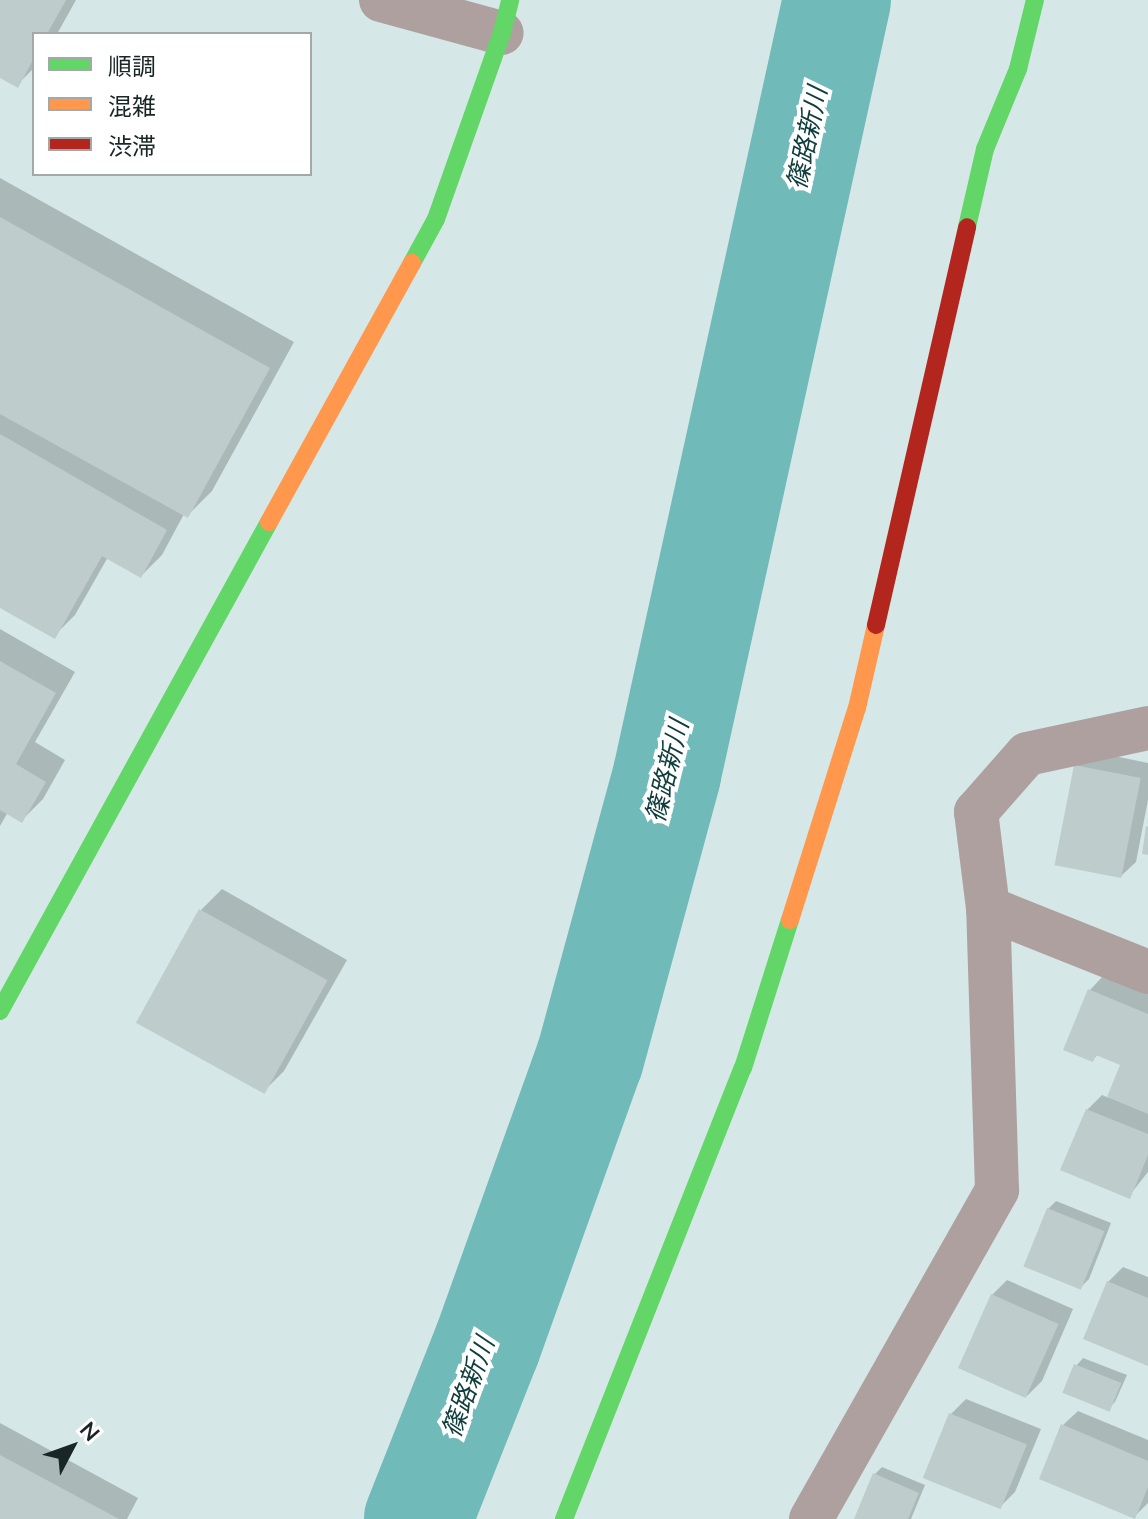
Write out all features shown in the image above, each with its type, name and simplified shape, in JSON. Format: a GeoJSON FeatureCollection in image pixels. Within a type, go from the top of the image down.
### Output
{"type":"FeatureCollection","features":[{"type":"Feature","properties":{"kind":"street"},"geometry":{"type":"LineString","coordinates":[[0,1011],[436,219],[506,16],[381,0]]}},
{"type":"Feature","properties":{"kind":"street"},"geometry":{"type":"LineString","coordinates":[[564,1519],[743,1068],[857,708],[985,149],[1018,69],[1035,0]]}},
{"type":"Feature","properties":{"kind":"street"},"geometry":{"type":"LineString","coordinates":[[811,1519],[997,1190],[988,908],[976,812],[1027,754],[1148,728]]}},
{"type":"Feature","properties":{"kind":"street"},"geometry":{"type":"LineString","coordinates":[[988,908],[1148,972]]}},
{"type":"Feature","properties":{"kind":"building"},"geometry":{"type":"Polygon","coordinates":[[[0,0],[66,0],[48,32],[32,32],[32,62],[18,88],[0,78],[0,0]]]}},
{"type":"Feature","properties":{"kind":"building"},"geometry":{"type":"Polygon","coordinates":[[[0,217],[270,368],[188,518],[0,414],[0,217]]]}},
{"type":"Feature","properties":{"kind":"building"},"geometry":{"type":"Polygon","coordinates":[[[0,434],[167,530],[141,578],[102,556],[55,639],[0,608],[0,434]]]}},
{"type":"Feature","properties":{"kind":"building"},"geometry":{"type":"Polygon","coordinates":[[[0,661],[56,693],[16,764],[46,782],[22,823],[0,810],[0,661]]]}},
{"type":"Feature","properties":{"kind":"building"},"geometry":{"type":"Polygon","coordinates":[[[1074,765],[1141,778],[1121,878],[1055,865],[1074,765]]]}},
{"type":"Feature","properties":{"kind":"building"},"geometry":{"type":"Polygon","coordinates":[[[1148,827],[1148,855],[1142,854],[1148,827]]]}},
{"type":"Feature","properties":{"kind":"building"},"geometry":{"type":"Polygon","coordinates":[[[199,909],[328,980],[265,1094],[136,1023],[199,909]]]}},
{"type":"Feature","properties":{"kind":"building"},"geometry":{"type":"Polygon","coordinates":[[[1088,989],[1148,1014],[1148,1114],[1107,1097],[1120,1065],[1096,1055],[1093,1062],[1063,1050],[1088,989]]]}},
{"type":"Feature","properties":{"kind":"building"},"geometry":{"type":"Polygon","coordinates":[[[1086,1109],[1148,1134],[1148,1155],[1130,1199],[1060,1170],[1086,1109]]]}},
{"type":"Feature","properties":{"kind":"building"},"geometry":{"type":"Polygon","coordinates":[[[1047,1208],[1104,1231],[1081,1290],[1023,1266],[1047,1208]]]}},
{"type":"Feature","properties":{"kind":"building"},"geometry":{"type":"Polygon","coordinates":[[[1107,1281],[1148,1298],[1148,1366],[1083,1339],[1107,1281]]]}},
{"type":"Feature","properties":{"kind":"building"},"geometry":{"type":"Polygon","coordinates":[[[991,1294],[1059,1324],[1026,1398],[958,1368],[991,1294]]]}},
{"type":"Feature","properties":{"kind":"building"},"geometry":{"type":"Polygon","coordinates":[[[1074,1364],[1121,1383],[1110,1412],[1062,1393],[1074,1364]]]}},
{"type":"Feature","properties":{"kind":"building"},"geometry":{"type":"Polygon","coordinates":[[[949,1413],[1027,1444],[1001,1509],[923,1478],[949,1413]]]}},
{"type":"Feature","properties":{"kind":"building"},"geometry":{"type":"Polygon","coordinates":[[[1061,1424],[1148,1461],[1148,1487],[1135,1519],[1039,1479],[1061,1424]]]}},
{"type":"Feature","properties":{"kind":"building"},"geometry":{"type":"Polygon","coordinates":[[[0,1455],[119,1519],[0,1519],[0,1455]]]}},
{"type":"Feature","properties":{"kind":"building"},"geometry":{"type":"Polygon","coordinates":[[[873,1473],[919,1493],[908,1519],[854,1519],[873,1473]]]}},
{"type":"Feature","properties":{"kind":"waterway","name":"篠路新川"},"geometry":{"type":"LineString","coordinates":[[418,1519],[487,1345],[590,1058],[667,774],[837,0]]}},
{"type":"Feature","properties":{"kind":"traffic: fast"},"geometry":{"type":"LineString","coordinates":[[412,263],[436,219],[502,33],[510,0]]}},
{"type":"Feature","properties":{"kind":"traffic: fast"},"geometry":{"type":"LineString","coordinates":[[967,227],[985,149],[1018,69],[1035,0]]}},
{"type":"Feature","properties":{"kind":"traffic: fast"},"geometry":{"type":"LineString","coordinates":[[0,1011],[269,522]]}},
{"type":"Feature","properties":{"kind":"traffic: fast"},"geometry":{"type":"LineString","coordinates":[[564,1519],[743,1068],[790,920]]}},
{"type":"Feature","properties":{"kind":"traffic: slow"},"geometry":{"type":"LineString","coordinates":[[269,522],[412,263]]}},
{"type":"Feature","properties":{"kind":"traffic: slow"},"geometry":{"type":"LineString","coordinates":[[790,920],[857,708],[876,625]]}},
{"type":"Feature","properties":{"kind":"traffic: jam"},"geometry":{"type":"LineString","coordinates":[[876,625],[967,227]]}}]}
